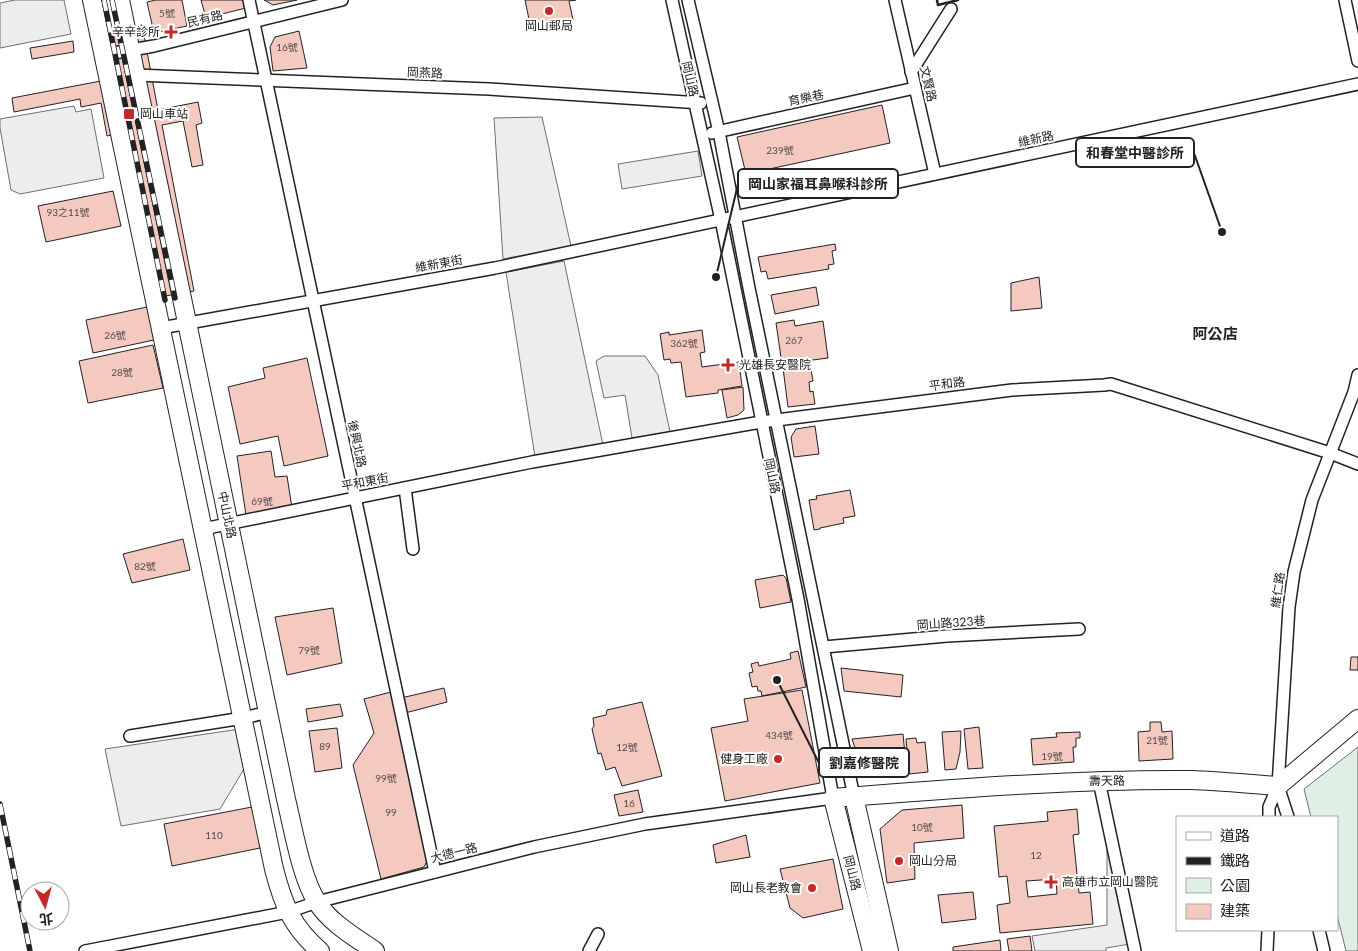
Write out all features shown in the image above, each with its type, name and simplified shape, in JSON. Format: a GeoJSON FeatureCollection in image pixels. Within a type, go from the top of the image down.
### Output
{"type":"FeatureCollection","features":[{"type":"Feature","properties":{"kind":"main road","name":"中山北路"},"geometry":{"type":"LineString","coordinates":[[92,0],[274,869],[280,893],[288,912],[304,937],[320,951]]}},
{"type":"Feature","properties":{"kind":"main road","name":"中山北路"},"geometry":{"type":"LineString","coordinates":[[120,0],[299,854],[317,902],[342,928],[375,951]]}},
{"type":"Feature","properties":{"kind":"main road"},"geometry":{"type":"LineString","coordinates":[[1278,786],[1358,719]]}},
{"type":"Feature","properties":{"kind":"main road","name":"壽天路"},"geometry":{"type":"LineString","coordinates":[[833,798],[982,787],[1100,781],[1192,780],[1278,786]]}},
{"type":"Feature","properties":{"kind":"main road","name":"岡山路"},"geometry":{"type":"LineString","coordinates":[[854,797],[889,951]]}},
{"type":"Feature","properties":{"kind":"main road","name":"岡山路"},"geometry":{"type":"LineString","coordinates":[[833,798],[872,951]]}},
{"type":"Feature","properties":{"kind":"street","name":"後興北路"},"geometry":{"type":"LineString","coordinates":[[249,0],[435,872]]}},
{"type":"Feature","properties":{"kind":"street","name":"民有路"},"geometry":{"type":"LineString","coordinates":[[103,56],[342,0]]}},
{"type":"Feature","properties":{"kind":"street","name":"岡山路"},"geometry":{"type":"LineString","coordinates":[[672,0],[721,220],[798,599],[833,798]]}},
{"type":"Feature","properties":{"kind":"street","name":"岡山路"},"geometry":{"type":"LineString","coordinates":[[688,0],[719,132],[854,797]]}},
{"type":"Feature","properties":{"kind":"street","name":"文賢路"},"geometry":{"type":"LineString","coordinates":[[895,0],[935,174]]}},
{"type":"Feature","properties":{"kind":"street"},"geometry":{"type":"LineString","coordinates":[[1345,0],[1358,61]]}},
{"type":"Feature","properties":{"kind":"street"},"geometry":{"type":"LineString","coordinates":[[912,72],[951,10]]}},
{"type":"Feature","properties":{"kind":"street","name":"岡燕路"},"geometry":{"type":"LineString","coordinates":[[136,75],[489,89],[713,104]]}},
{"type":"Feature","properties":{"kind":"street","name":"維新路"},"geometry":{"type":"LineString","coordinates":[[721,220],[1358,84]]}},
{"type":"Feature","properties":{"kind":"street","name":"育樂巷"},"geometry":{"type":"LineString","coordinates":[[703,135],[915,88]]}},
{"type":"Feature","properties":{"kind":"street","name":"維新東街"},"geometry":{"type":"LineString","coordinates":[[161,328],[495,268],[721,220]]}},
{"type":"Feature","properties":{"kind":"street","name":"維仁路"},"geometry":{"type":"LineString","coordinates":[[1269,816],[1269,807],[1278,786],[1289,607],[1294,572],[1312,500],[1354,392],[1358,375]]}},
{"type":"Feature","properties":{"kind":"street","name":"平和路"},"geometry":{"type":"LineString","coordinates":[[532,462],[761,422],[1012,390],[1111,384],[1330,453],[1358,464]]}},
{"type":"Feature","properties":{"kind":"street","name":"平和東街"},"geometry":{"type":"LineString","coordinates":[[203,528],[532,462]]}},
{"type":"Feature","properties":{"kind":"street"},"geometry":{"type":"LineString","coordinates":[[405,488],[413,549]]}},
{"type":"Feature","properties":{"kind":"street","name":"岡山路323巷"},"geometry":{"type":"LineString","coordinates":[[824,647],[947,636],[1079,629]]}},
{"type":"Feature","properties":{"kind":"street"},"geometry":{"type":"LineString","coordinates":[[130,736],[269,712]]}},
{"type":"Feature","properties":{"kind":"street"},"geometry":{"type":"LineString","coordinates":[[1100,781],[1135,951]]}},
{"type":"Feature","properties":{"kind":"street"},"geometry":{"type":"LineString","coordinates":[[1278,786],[1288,816]]}},
{"type":"Feature","properties":{"kind":"street","name":"大德一路"},"geometry":{"type":"LineString","coordinates":[[85,950],[288,912],[317,902],[534,847],[645,824],[833,798]]}},
{"type":"Feature","properties":{"kind":"street"},"geometry":{"type":"LineString","coordinates":[[1267,951],[1268,931]]}},
{"type":"Feature","properties":{"kind":"street"},"geometry":{"type":"LineString","coordinates":[[1319,931],[1324,951]]}},
{"type":"Feature","properties":{"kind":"street"},"geometry":{"type":"LineString","coordinates":[[589,951],[598,934]]}},
{"type":"Feature","properties":{"kind":"green space"},"geometry":{"type":"Polygon","coordinates":[[[1358,747],[1358,951],[1346,951],[1338,919],[1338,816],[1311,816],[1304,789],[1358,747]]]}},
{"type":"Feature","properties":{"kind":"shaded area"},"geometry":{"type":"Polygon","coordinates":[[[15,0],[64,0],[71,34],[0,48],[0,3],[15,0]]]}},
{"type":"Feature","properties":{"kind":"shaded area"},"geometry":{"type":"Polygon","coordinates":[[[74,106],[76,112],[91,109],[104,178],[20,194],[11,190],[0,119],[74,106]]]}},
{"type":"Feature","properties":{"kind":"shaded area"},"geometry":{"type":"Polygon","coordinates":[[[542,117],[571,246],[503,259],[494,118],[542,117]]]}},
{"type":"Feature","properties":{"kind":"shaded area"},"geometry":{"type":"Polygon","coordinates":[[[698,151],[702,176],[622,189],[618,164],[698,151]]]}},
{"type":"Feature","properties":{"kind":"shaded area"},"geometry":{"type":"Polygon","coordinates":[[[564,261],[603,445],[535,457],[506,272],[564,261]]]}},
{"type":"Feature","properties":{"kind":"shaded area"},"geometry":{"type":"Polygon","coordinates":[[[604,356],[645,356],[658,375],[670,432],[632,438],[625,395],[604,398],[596,361],[604,356]]]}},
{"type":"Feature","properties":{"kind":"shaded area"},"geometry":{"type":"Polygon","coordinates":[[[240,729],[247,764],[220,809],[121,826],[105,749],[240,729]]]}},
{"type":"Feature","properties":{"kind":"shaded area"},"geometry":{"type":"Polygon","coordinates":[[[1107,839],[1130,944],[1106,948],[1106,951],[1035,951],[1032,936],[1107,925],[1107,839]]]}},
{"type":"Feature","properties":{"kind":"building"},"geometry":{"type":"Polygon","coordinates":[[[182,0],[187,26],[154,33],[147,2],[182,0]]]}},
{"type":"Feature","properties":{"kind":"building"},"geometry":{"type":"Polygon","coordinates":[[[201,0],[245,0],[246,8],[206,18],[201,0]]]}},
{"type":"Feature","properties":{"kind":"building"},"geometry":{"type":"Polygon","coordinates":[[[264,0],[297,0],[273,5],[264,0]]]}},
{"type":"Feature","properties":{"kind":"building","name":"岡山郵局"},"geometry":{"type":"Polygon","coordinates":[[[525,0],[576,0],[569,1],[573,20],[531,29],[525,0]]]}},
{"type":"Feature","properties":{"kind":"building"},"geometry":{"type":"Polygon","coordinates":[[[142,25],[158,110],[198,102],[202,123],[196,125],[203,165],[192,167],[183,121],[162,125],[194,291],[148,299],[116,134],[107,136],[101,103],[81,107],[80,99],[14,112],[12,98],[106,80],[97,33],[142,25]]]}},
{"type":"Feature","properties":{"kind":"building"},"geometry":{"type":"Polygon","coordinates":[[[299,31],[307,68],[273,71],[270,47],[275,37],[299,31]]]}},
{"type":"Feature","properties":{"kind":"building"},"geometry":{"type":"Polygon","coordinates":[[[73,41],[74,52],[32,59],[30,48],[73,41]]]}},
{"type":"Feature","properties":{"kind":"building"},"geometry":{"type":"Polygon","coordinates":[[[882,105],[890,143],[746,174],[737,137],[882,105]]]}},
{"type":"Feature","properties":{"kind":"building"},"geometry":{"type":"Polygon","coordinates":[[[113,191],[121,226],[46,242],[38,206],[113,191]]]}},
{"type":"Feature","properties":{"kind":"building"},"geometry":{"type":"Polygon","coordinates":[[[835,244],[836,250],[832,251],[834,264],[828,265],[829,269],[768,279],[766,271],[761,272],[758,257],[835,244]]]}},
{"type":"Feature","properties":{"kind":"building"},"geometry":{"type":"Polygon","coordinates":[[[1039,277],[1042,308],[1011,311],[1011,283],[1039,277]]]}},
{"type":"Feature","properties":{"kind":"building"},"geometry":{"type":"Polygon","coordinates":[[[816,287],[819,305],[775,314],[771,295],[816,287]]]}},
{"type":"Feature","properties":{"kind":"building"},"geometry":{"type":"Polygon","coordinates":[[[147,307],[154,340],[93,353],[86,320],[147,307]]]}},
{"type":"Feature","properties":{"kind":"building"},"geometry":{"type":"Polygon","coordinates":[[[794,320],[795,326],[823,321],[828,358],[782,364],[776,323],[794,320]]]}},
{"type":"Feature","properties":{"kind":"building","name":"光雄長安醫院"},"geometry":{"type":"Polygon","coordinates":[[[702,330],[705,352],[700,353],[702,367],[739,362],[742,386],[718,390],[718,393],[686,397],[681,362],[671,363],[670,359],[664,360],[660,334],[669,332],[669,335],[702,330]]]}},
{"type":"Feature","properties":{"kind":"building"},"geometry":{"type":"Polygon","coordinates":[[[153,345],[163,388],[88,403],[79,361],[153,345]]]}},
{"type":"Feature","properties":{"kind":"building"},"geometry":{"type":"Polygon","coordinates":[[[307,358],[328,456],[284,466],[278,436],[240,444],[228,387],[265,378],[263,368],[307,358]]]}},
{"type":"Feature","properties":{"kind":"building"},"geometry":{"type":"Polygon","coordinates":[[[810,364],[813,381],[809,382],[810,392],[813,391],[815,404],[788,407],[783,368],[810,364]]]}},
{"type":"Feature","properties":{"kind":"building"},"geometry":{"type":"Polygon","coordinates":[[[743,387],[744,410],[738,415],[727,418],[722,390],[743,387]]]}},
{"type":"Feature","properties":{"kind":"building"},"geometry":{"type":"Polygon","coordinates":[[[815,426],[819,454],[794,457],[791,437],[796,429],[815,426]]]}},
{"type":"Feature","properties":{"kind":"building"},"geometry":{"type":"Polygon","coordinates":[[[271,451],[275,477],[287,476],[292,508],[246,515],[237,456],[271,451]]]}},
{"type":"Feature","properties":{"kind":"building"},"geometry":{"type":"Polygon","coordinates":[[[850,490],[855,516],[843,518],[844,523],[814,530],[809,500],[817,499],[816,496],[850,490]]]}},
{"type":"Feature","properties":{"kind":"building"},"geometry":{"type":"Polygon","coordinates":[[[183,539],[190,570],[132,583],[123,554],[183,539]]]}},
{"type":"Feature","properties":{"kind":"building"},"geometry":{"type":"Polygon","coordinates":[[[783,575],[786,578],[791,602],[760,608],[755,580],[783,575]]]}},
{"type":"Feature","properties":{"kind":"building"},"geometry":{"type":"Polygon","coordinates":[[[333,608],[342,663],[287,675],[275,617],[333,608]]]}},
{"type":"Feature","properties":{"kind":"building"},"geometry":{"type":"Polygon","coordinates":[[[798,651],[806,687],[762,696],[757,686],[752,687],[749,673],[753,672],[751,664],[758,662],[759,666],[791,659],[790,653],[798,651]]]}},
{"type":"Feature","properties":{"kind":"building"},"geometry":{"type":"Polygon","coordinates":[[[1351,657],[1358,657],[1358,670],[1350,670],[1351,657]]]}},
{"type":"Feature","properties":{"kind":"building"},"geometry":{"type":"Polygon","coordinates":[[[841,668],[903,675],[901,697],[844,691],[841,668]]]}},
{"type":"Feature","properties":{"kind":"building"},"geometry":{"type":"Polygon","coordinates":[[[444,688],[447,702],[405,713],[401,698],[444,688]]]}},
{"type":"Feature","properties":{"kind":"building"},"geometry":{"type":"Polygon","coordinates":[[[802,690],[820,783],[725,801],[711,728],[748,721],[744,699],[802,690]]]}},
{"type":"Feature","properties":{"kind":"building"},"geometry":{"type":"Polygon","coordinates":[[[391,692],[428,859],[424,867],[381,879],[353,765],[374,733],[364,699],[391,692]]]}},
{"type":"Feature","properties":{"kind":"building"},"geometry":{"type":"Polygon","coordinates":[[[642,702],[662,776],[622,786],[615,767],[606,770],[601,753],[598,754],[592,729],[594,726],[593,718],[606,715],[607,710],[642,702]]]}},
{"type":"Feature","properties":{"kind":"building"},"geometry":{"type":"Polygon","coordinates":[[[340,704],[343,716],[308,722],[306,709],[340,704]]]}},
{"type":"Feature","properties":{"kind":"building"},"geometry":{"type":"Polygon","coordinates":[[[1150,722],[1161,722],[1162,732],[1172,731],[1173,759],[1139,761],[1138,732],[1150,731],[1150,722]]]}},
{"type":"Feature","properties":{"kind":"building"},"geometry":{"type":"Polygon","coordinates":[[[979,727],[983,768],[968,769],[964,729],[979,727]]]}},
{"type":"Feature","properties":{"kind":"building"},"geometry":{"type":"Polygon","coordinates":[[[337,728],[342,768],[315,772],[309,731],[337,728]]]}},
{"type":"Feature","properties":{"kind":"building"},"geometry":{"type":"Polygon","coordinates":[[[961,731],[960,752],[956,769],[945,770],[942,732],[961,731]]]}},
{"type":"Feature","properties":{"kind":"building"},"geometry":{"type":"Polygon","coordinates":[[[1080,732],[1080,738],[1076,738],[1076,747],[1073,747],[1074,762],[1033,765],[1031,739],[1057,737],[1056,733],[1080,732]]]}},
{"type":"Feature","properties":{"kind":"building"},"geometry":{"type":"Polygon","coordinates":[[[903,734],[907,774],[871,777],[863,771],[852,739],[903,734]]]}},
{"type":"Feature","properties":{"kind":"building"},"geometry":{"type":"Polygon","coordinates":[[[916,738],[917,743],[925,742],[928,772],[909,774],[906,739],[916,738]]]}},
{"type":"Feature","properties":{"kind":"building"},"geometry":{"type":"Polygon","coordinates":[[[638,790],[643,812],[619,816],[614,795],[638,790]]]}},
{"type":"Feature","properties":{"kind":"building","name":"岡山分局"},"geometry":{"type":"Polygon","coordinates":[[[962,805],[964,838],[914,843],[915,879],[887,883],[880,829],[902,810],[962,805]]]}},
{"type":"Feature","properties":{"kind":"building"},"geometry":{"type":"Polygon","coordinates":[[[257,806],[265,847],[172,866],[164,824],[257,806]]]}},
{"type":"Feature","properties":{"kind":"building","name":"高雄市立岡山醫院"},"geometry":{"type":"Polygon","coordinates":[[[1077,809],[1079,834],[1073,835],[1079,893],[1090,892],[1093,924],[1000,933],[997,905],[1010,903],[1007,876],[999,877],[994,826],[1048,821],[1047,812],[1077,809]],[[1056,879],[1026,881],[1028,897],[1057,894],[1056,879]]]}},
{"type":"Feature","properties":{"kind":"building"},"geometry":{"type":"Polygon","coordinates":[[[746,835],[750,857],[716,863],[713,845],[746,835]]]}},
{"type":"Feature","properties":{"kind":"building","name":"岡山長老教會"},"geometry":{"type":"Polygon","coordinates":[[[833,859],[843,909],[803,918],[790,908],[780,869],[833,859]]]}},
{"type":"Feature","properties":{"kind":"building"},"geometry":{"type":"Polygon","coordinates":[[[973,892],[976,919],[942,923],[938,895],[973,892]]]}},
{"type":"Feature","properties":{"kind":"building"},"geometry":{"type":"Polygon","coordinates":[[[1030,936],[1032,951],[1009,951],[1007,939],[1030,936]]]}},
{"type":"Feature","properties":{"kind":"building"},"geometry":{"type":"Polygon","coordinates":[[[1000,940],[1001,951],[953,951],[953,947],[1000,940]]]}},
{"type":"Feature","properties":{"kind":"railway"},"geometry":{"type":"LineString","coordinates":[[104,0],[165,300]]}},
{"type":"Feature","properties":{"kind":"railway"},"geometry":{"type":"LineString","coordinates":[[112,0],[175,298]]}},
{"type":"Feature","properties":{"kind":"railway"},"geometry":{"type":"LineString","coordinates":[[0,804],[30,951]]}},
{"type":"Feature","properties":{"kind":"wall"},"geometry":{"type":"LineString","coordinates":[[937,0],[938,5],[958,0]]}},
{"type":"Feature","properties":{"kind":"place","name":"岡山郵局"},"geometry":{"type":"Point","coordinates":[549,11]}},
{"type":"Feature","properties":{"kind":"place","name":"辛辛診所"},"geometry":{"type":"Point","coordinates":[171,32]}},
{"type":"Feature","properties":{"kind":"place","name":"岡山車站"},"geometry":{"type":"Point","coordinates":[129,114]}},
{"type":"Feature","properties":{"kind":"place","name":"和春堂中醫診所"},"geometry":{"type":"Point","coordinates":[1222,232]}},
{"type":"Feature","properties":{"kind":"place","name":"岡山家福耳鼻喉科診所"},"geometry":{"type":"Point","coordinates":[716,277]}},
{"type":"Feature","properties":{"kind":"place","name":"光雄長安醫院"},"geometry":{"type":"Point","coordinates":[728,365]}},
{"type":"Feature","properties":{"kind":"place","name":"劉嘉修醫院"},"geometry":{"type":"Point","coordinates":[777,680]}},
{"type":"Feature","properties":{"kind":"place","name":"健身工廠"},"geometry":{"type":"Point","coordinates":[778,759]}},
{"type":"Feature","properties":{"kind":"place","name":"岡山分局"},"geometry":{"type":"Point","coordinates":[899,861]}},
{"type":"Feature","properties":{"kind":"place","name":"高雄市立岡山醫院"},"geometry":{"type":"Point","coordinates":[1051,882]}},
{"type":"Feature","properties":{"kind":"place","name":"岡山長老教會"},"geometry":{"type":"Point","coordinates":[812,888]}},
{"type":"Feature","properties":{"kind":"district","name":"阿公店"},"geometry":{"type":"Point","coordinates":[1215,334]}}]}
